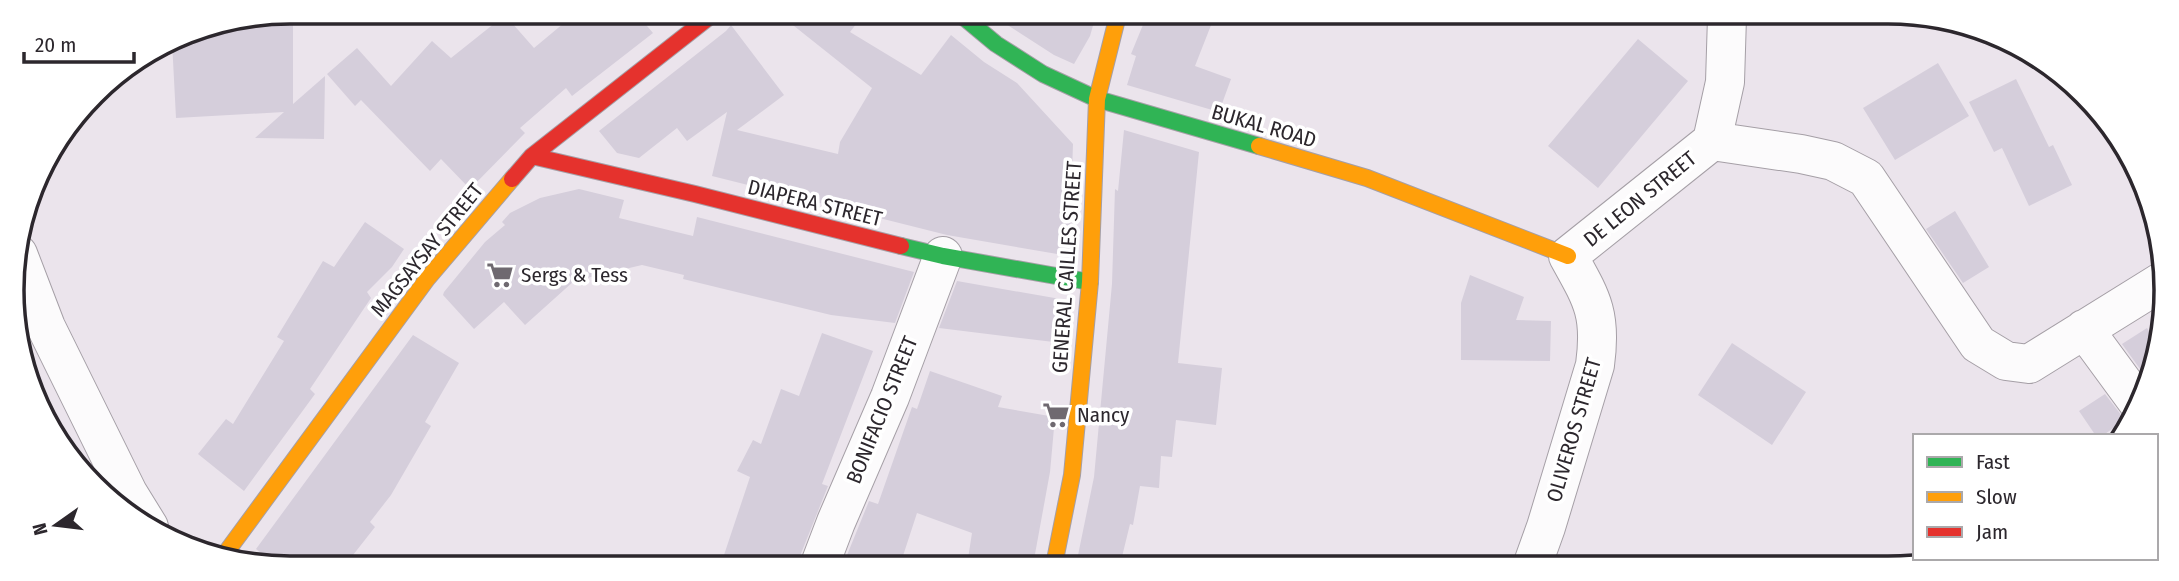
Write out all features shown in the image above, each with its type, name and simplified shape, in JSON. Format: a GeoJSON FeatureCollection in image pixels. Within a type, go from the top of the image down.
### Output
{"type":"FeatureCollection","features":[{"type":"Feature","properties":{"kind":"street","name":"MAGSAYSAY STREET"},"geometry":{"type":"LineString","coordinates":[[229,549],[427,279],[532,156],[700,24]]}},
{"type":"Feature","properties":{"kind":"street","name":"BUKAL ROAD"},"geometry":{"type":"LineString","coordinates":[[972,24],[996,44],[1043,74],[1097,99],[1367,178],[1568,256]]}},
{"type":"Feature","properties":{"kind":"street","name":"GENERAL CAILLES STREET"},"geometry":{"type":"LineString","coordinates":[[1056,556],[1072,475],[1090,282],[1097,99],[1116,24]]}},
{"type":"Feature","properties":{"kind":"street","name":"DE LEON STREET"},"geometry":{"type":"LineString","coordinates":[[1568,256],[1712,141],[1725,82],[1727,24]]}},
{"type":"Feature","properties":{"kind":"street"},"geometry":{"type":"LineString","coordinates":[[1712,141],[1833,161],[1866,178],[1978,344],[2006,361],[2029,364],[2154,286]]}},
{"type":"Feature","properties":{"kind":"street","name":"DIAPERA STREET"},"geometry":{"type":"LineString","coordinates":[[532,156],[943,256],[1090,282]]}},
{"type":"Feature","properties":{"kind":"street","name":"BONIFACIO STREET"},"geometry":{"type":"LineString","coordinates":[[823,556],[890,397],[943,256]]}},
{"type":"Feature","properties":{"kind":"street","name":"OLIVEROS STREET"},"geometry":{"type":"LineString","coordinates":[[1536,556],[1595,365],[1598,338],[1590,297],[1568,256]]}},
{"type":"Feature","properties":{"kind":"street"},"geometry":{"type":"LineString","coordinates":[[25,272],[46,327],[137,508]]}},
{"type":"Feature","properties":{"kind":"street"},"geometry":{"type":"LineString","coordinates":[[2084,329],[2133,395]]}},
{"type":"Feature","properties":{"kind":"building"},"geometry":{"type":"Polygon","coordinates":[[[293,24],[293,104],[325,76],[324,139],[255,138],[284,112],[176,118],[173,52],[222,34],[256,27],[293,24]]]}},
{"type":"Feature","properties":{"kind":"building"},"geometry":{"type":"Polygon","coordinates":[[[494,24],[513,24],[534,48],[563,24],[645,24],[653,33],[572,96],[566,88],[520,128],[525,133],[470,189],[441,159],[430,171],[361,100],[355,106],[327,74],[357,48],[391,86],[432,41],[451,58],[494,24]]]}},
{"type":"Feature","properties":{"kind":"building"},"geometry":{"type":"Polygon","coordinates":[[[792,24],[856,24],[850,32],[921,75],[951,35],[984,62],[1017,83],[1073,144],[1069,256],[947,235],[712,176],[727,112],[687,141],[677,128],[639,158],[617,153],[599,131],[731,25],[784,95],[737,130],[838,154],[840,142],[872,88],[792,24]]]}},
{"type":"Feature","properties":{"kind":"building"},"geometry":{"type":"Polygon","coordinates":[[[1006,24],[1093,24],[1090,36],[1074,64],[1054,55],[1006,24]]]}},
{"type":"Feature","properties":{"kind":"building"},"geometry":{"type":"Polygon","coordinates":[[[1143,24],[1211,24],[1195,66],[1231,79],[1219,112],[1127,85],[1136,56],[1131,54],[1143,24]]]}},
{"type":"Feature","properties":{"kind":"building"},"geometry":{"type":"Polygon","coordinates":[[[1638,39],[1688,81],[1598,188],[1548,146],[1638,39]]]}},
{"type":"Feature","properties":{"kind":"building"},"geometry":{"type":"Polygon","coordinates":[[[1938,63],[1969,116],[1895,160],[1863,108],[1938,63]]]}},
{"type":"Feature","properties":{"kind":"building"},"geometry":{"type":"Polygon","coordinates":[[[2016,79],[2049,147],[2053,145],[2072,185],[2029,206],[2002,148],[1994,152],[1969,102],[2016,79]]]}},
{"type":"Feature","properties":{"kind":"building"},"geometry":{"type":"Polygon","coordinates":[[[1124,130],[1199,152],[1178,363],[1222,368],[1216,425],[1176,420],[1172,457],[1161,456],[1159,488],[1140,486],[1133,525],[1130,524],[1122,556],[1078,556],[1094,477],[1112,284],[1115,189],[1118,191],[1124,130]]]}},
{"type":"Feature","properties":{"kind":"building"},"geometry":{"type":"Polygon","coordinates":[[[579,189],[624,200],[619,218],[693,236],[697,217],[914,272],[895,323],[831,315],[683,279],[684,275],[642,265],[574,281],[525,325],[504,302],[474,329],[443,295],[444,292],[485,242],[505,225],[502,222],[510,213],[540,198],[579,189]]]}},
{"type":"Feature","properties":{"kind":"building"},"geometry":{"type":"Polygon","coordinates":[[[1955,211],[1989,267],[1963,283],[1926,229],[1955,211]]]}},
{"type":"Feature","properties":{"kind":"building"},"geometry":{"type":"Polygon","coordinates":[[[365,222],[404,249],[392,267],[367,292],[371,298],[310,389],[315,394],[244,491],[198,454],[226,419],[233,424],[284,341],[277,337],[323,261],[334,267],[365,222]]]}},
{"type":"Feature","properties":{"kind":"building"},"geometry":{"type":"Polygon","coordinates":[[[1470,275],[1524,297],[1516,320],[1551,321],[1550,361],[1461,360],[1461,303],[1470,275]]]}},
{"type":"Feature","properties":{"kind":"building"},"geometry":{"type":"Polygon","coordinates":[[[957,281],[1066,300],[1062,343],[939,328],[957,281]]]}},
{"type":"Feature","properties":{"kind":"building"},"geometry":{"type":"Polygon","coordinates":[[[2147,328],[2151,333],[2141,371],[2122,344],[2147,328]]]}},
{"type":"Feature","properties":{"kind":"building"},"geometry":{"type":"Polygon","coordinates":[[[822,333],[873,351],[822,484],[828,486],[800,556],[724,556],[750,477],[737,471],[753,440],[761,444],[781,389],[799,396],[822,333]]]}},
{"type":"Feature","properties":{"kind":"building"},"geometry":{"type":"Polygon","coordinates":[[[413,335],[459,363],[425,422],[431,426],[391,495],[370,522],[375,527],[352,556],[273,556],[263,555],[256,549],[413,335]]]}},
{"type":"Feature","properties":{"kind":"building"},"geometry":{"type":"Polygon","coordinates":[[[1732,343],[1806,392],[1772,445],[1698,395],[1732,343]]]}},
{"type":"Feature","properties":{"kind":"building"},"geometry":{"type":"Polygon","coordinates":[[[930,371],[1002,396],[998,407],[1055,417],[1050,472],[1035,556],[968,556],[972,533],[917,513],[903,556],[847,556],[869,501],[878,504],[912,407],[917,409],[930,371]]]}},
{"type":"Feature","properties":{"kind":"building"},"geometry":{"type":"Polygon","coordinates":[[[2105,394],[2123,417],[2119,424],[2105,434],[2095,434],[2079,411],[2105,394]]]}},
{"type":"Feature","properties":{"kind":"traffic: fast"},"geometry":{"type":"LineString","coordinates":[[972,24],[996,44],[1043,74],[1097,99],[1259,146]]}},
{"type":"Feature","properties":{"kind":"traffic: fast"},"geometry":{"type":"LineString","coordinates":[[901,246],[1090,282]]}},
{"type":"Feature","properties":{"kind":"traffic: slow"},"geometry":{"type":"LineString","coordinates":[[1056,556],[1072,475],[1090,282],[1097,99],[1116,24]]}},
{"type":"Feature","properties":{"kind":"traffic: slow"},"geometry":{"type":"LineString","coordinates":[[1259,146],[1367,178],[1568,256]]}},
{"type":"Feature","properties":{"kind":"traffic: slow"},"geometry":{"type":"LineString","coordinates":[[229,549],[427,279],[512,179]]}},
{"type":"Feature","properties":{"kind":"traffic: jam"},"geometry":{"type":"LineString","coordinates":[[512,179],[532,156],[700,24]]}},
{"type":"Feature","properties":{"kind":"traffic: jam"},"geometry":{"type":"LineString","coordinates":[[532,156],[901,246]]}},
{"type":"Feature","properties":{"kind":"place","name":"Sergs & Tess"},"geometry":{"type":"Point","coordinates":[500,275]}},
{"type":"Feature","properties":{"kind":"place","name":"Nancy"},"geometry":{"type":"Point","coordinates":[1056,415]}}]}
